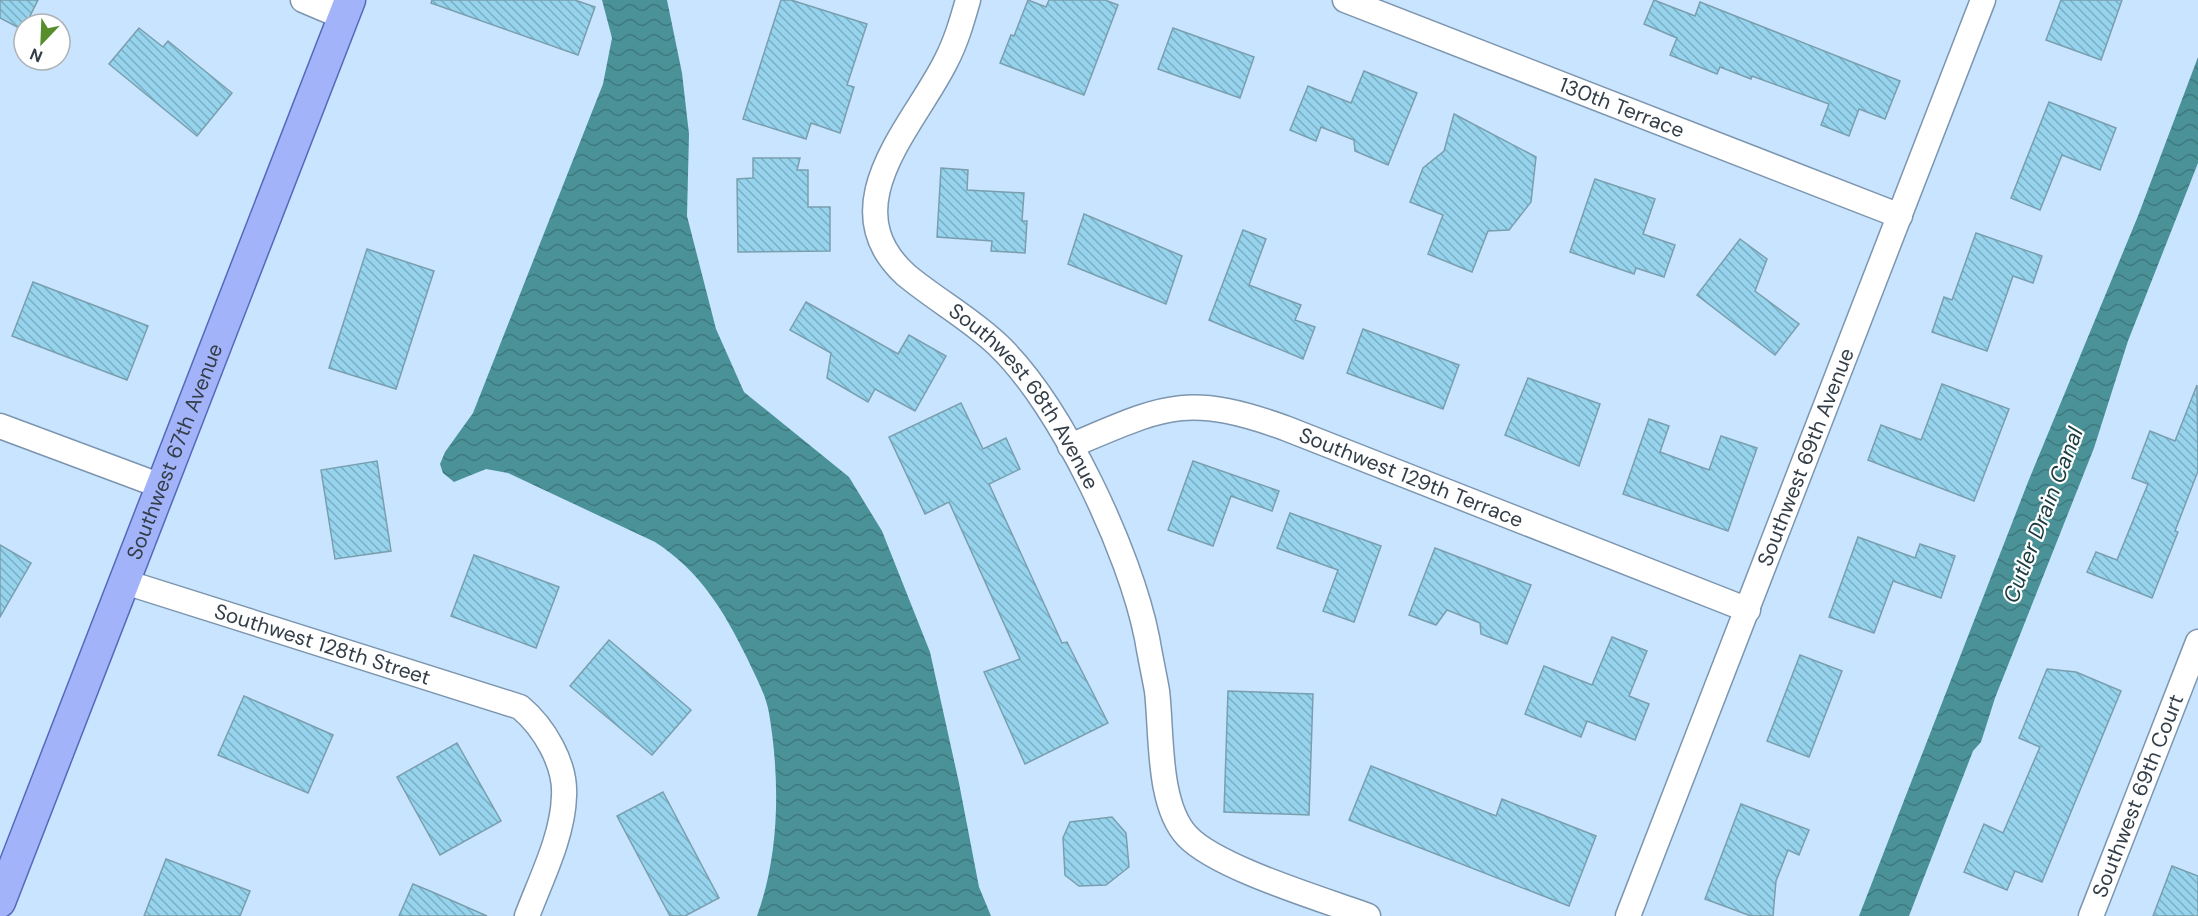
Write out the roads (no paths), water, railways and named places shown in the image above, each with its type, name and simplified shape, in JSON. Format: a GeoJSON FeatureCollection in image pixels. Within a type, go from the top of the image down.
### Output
{"type":"FeatureCollection","features":[{"type":"Feature","properties":{"kind":"main road","name":"Southwest 67th Avenue"},"geometry":{"type":"LineString","coordinates":[[0,902],[346,8]]}},
{"type":"Feature","properties":{"kind":"street"},"geometry":{"type":"LineString","coordinates":[[303,0],[346,8]]}},
{"type":"Feature","properties":{"kind":"street","name":"Southwest 68th Avenue"},"geometry":{"type":"LineString","coordinates":[[968,0],[946,62],[887,161],[876,205],[877,230],[898,268],[1000,347],[1042,399],[1070,447],[1110,527],[1136,595],[1156,690],[1167,788],[1173,811],[1187,836],[1202,848],[1230,863],[1368,916]]}},
{"type":"Feature","properties":{"kind":"street","name":"130th Terrace"},"geometry":{"type":"LineString","coordinates":[[1345,0],[1900,216]]}},
{"type":"Feature","properties":{"kind":"street","name":"Southwest 69th Avenue"},"geometry":{"type":"LineString","coordinates":[[1628,916],[1983,0]]}},
{"type":"Feature","properties":{"kind":"street","name":"Southwest 129th Terrace"},"geometry":{"type":"LineString","coordinates":[[1070,447],[1167,408],[1192,405],[1229,410],[1285,428],[1748,610]]}},
{"type":"Feature","properties":{"kind":"street"},"geometry":{"type":"LineString","coordinates":[[0,426],[161,486]]}},
{"type":"Feature","properties":{"kind":"street","name":"Southwest 128th Street"},"geometry":{"type":"LineString","coordinates":[[125,582],[520,707],[531,716],[548,740],[565,793],[557,831],[527,916]]}},
{"type":"Feature","properties":{"kind":"street","name":"Southwest 69th Court"},"geometry":{"type":"LineString","coordinates":[[2091,916],[2198,642]]}},
{"type":"Feature","properties":{"kind":"water"},"geometry":{"type":"Polygon","coordinates":[[[602,0],[667,0],[682,73],[689,134],[687,216],[716,329],[744,392],[849,477],[882,531],[930,652],[979,887],[991,916],[757,916],[765,892],[774,841],[776,790],[773,738],[768,706],[763,692],[720,608],[698,579],[671,553],[655,542],[508,473],[486,469],[454,482],[443,473],[440,464],[445,452],[473,413],[603,84],[612,38],[602,0]]]}},
{"type":"Feature","properties":{"kind":"water","name":"Cutler Drain Canal"},"geometry":{"type":"Polygon","coordinates":[[[2198,57],[2198,163],[2128,341],[2094,448],[1995,698],[1981,742],[1973,751],[1909,916],[1859,916],[2028,482],[2138,216],[2198,57]]]}}]}
